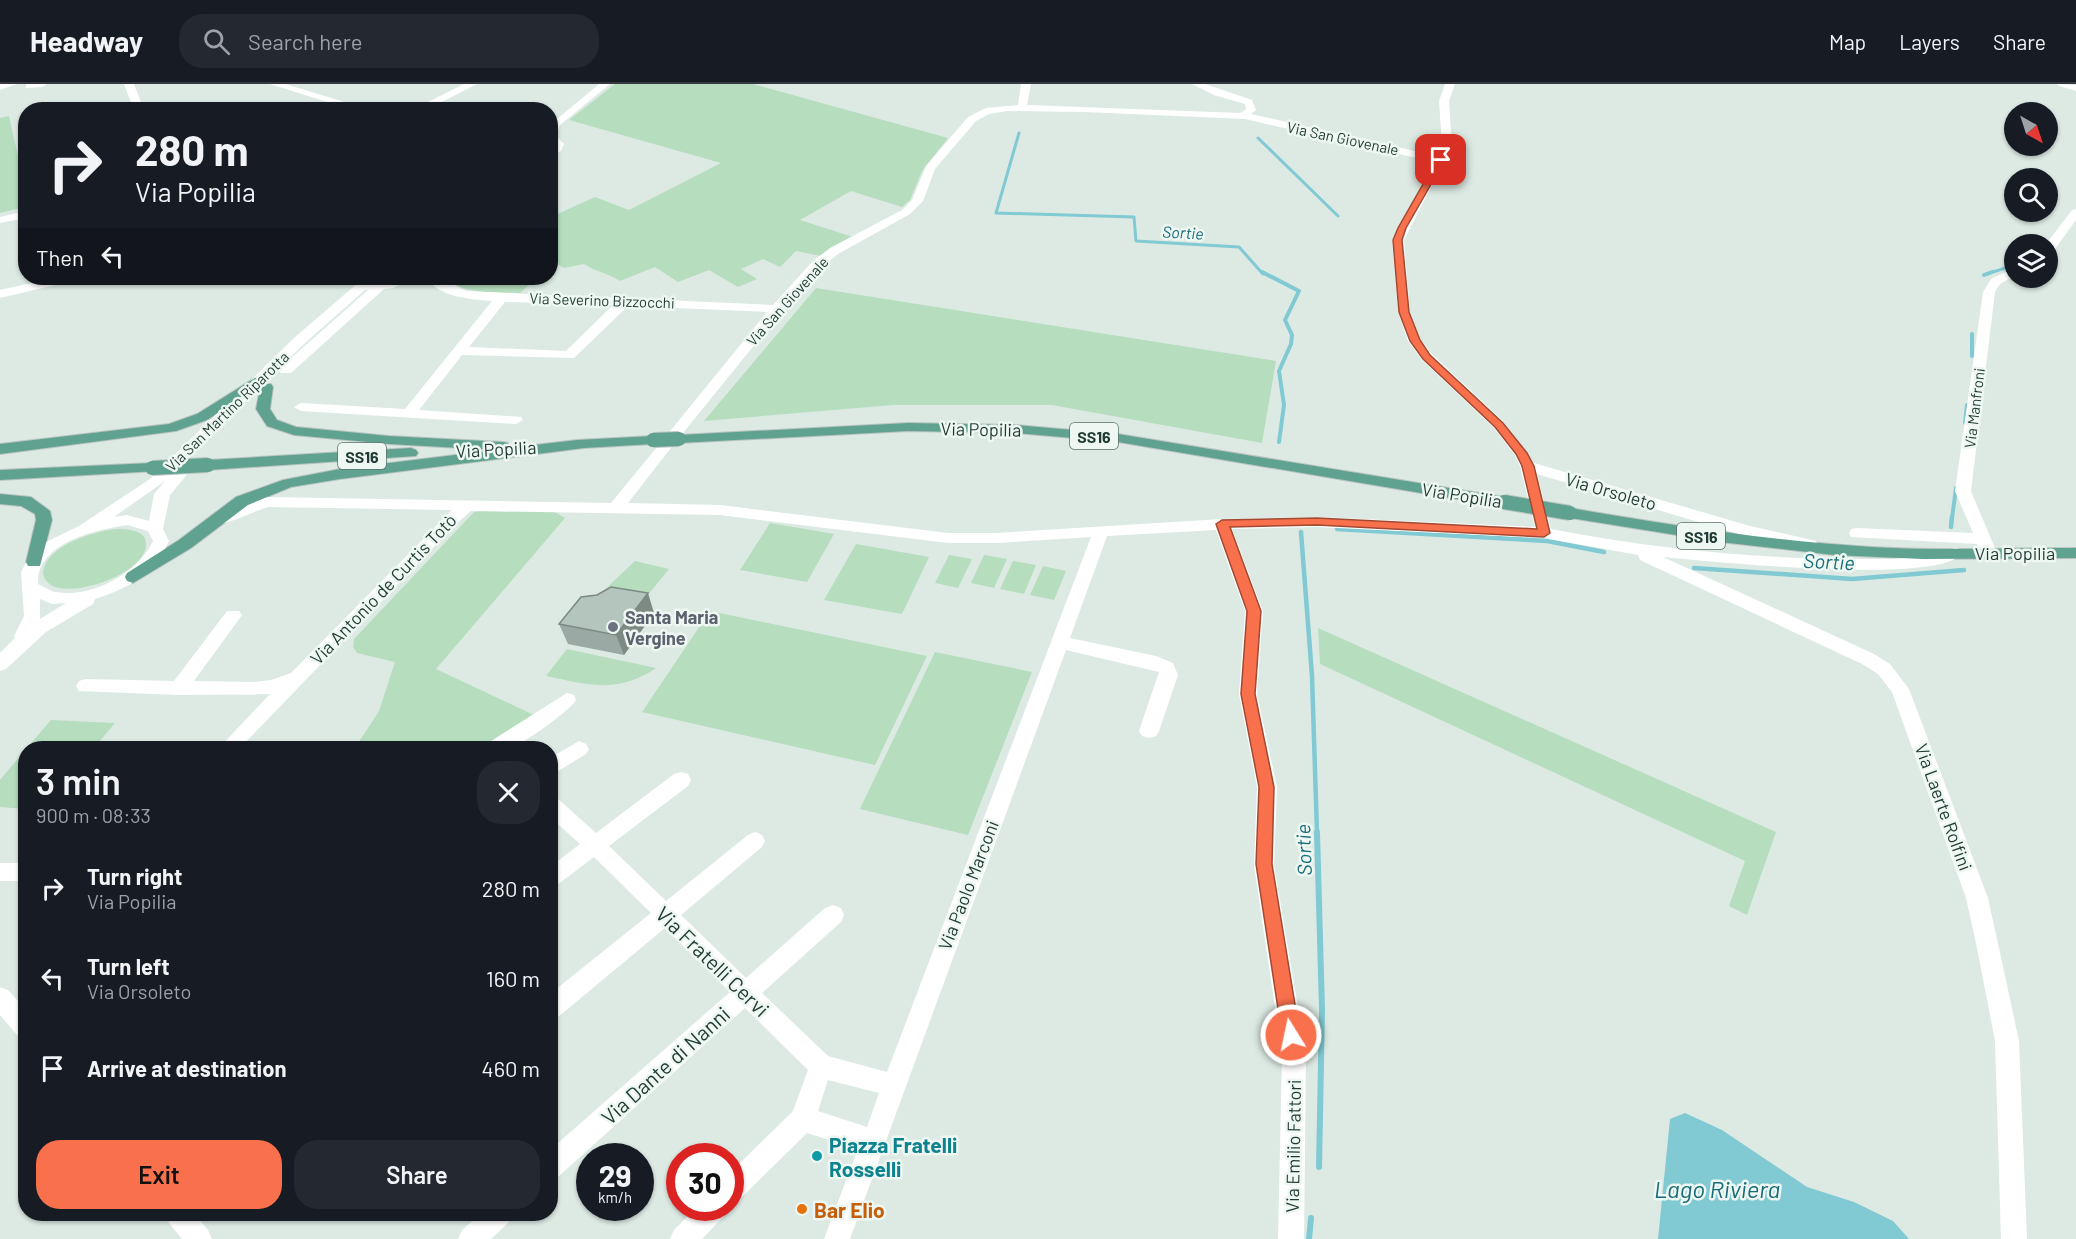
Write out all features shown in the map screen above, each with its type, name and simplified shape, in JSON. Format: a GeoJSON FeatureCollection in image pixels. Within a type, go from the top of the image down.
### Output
{"type":"FeatureCollection","features":[{"type":"Feature","properties":{"kind":"main road"},"geometry":{"type":"LineString","coordinates":[[0,448],[171,428],[202,417],[263,383],[263,409],[272,423],[294,431],[517,448]]}},
{"type":"Feature","properties":{"kind":"main road","name":"Via Popilia"},"geometry":{"type":"LineString","coordinates":[[0,475],[908,428],[1016,429],[1118,438],[1719,539],[1833,550],[1954,553],[1986,546],[2076,553]]}},
{"type":"Feature","properties":{"kind":"main road"},"geometry":{"type":"LineString","coordinates":[[133,577],[242,501],[306,478],[589,443]]}},
{"type":"Feature","properties":{"kind":"main road"},"geometry":{"type":"LineString","coordinates":[[0,499],[25,501],[42,511],[44,520],[34,562]]}},
{"type":"Feature","properties":{"kind":"street"},"geometry":{"type":"LineString","coordinates":[[0,87],[12,84]]}},
{"type":"Feature","properties":{"kind":"street"},"geometry":{"type":"LineString","coordinates":[[29,86],[42,84]]}},
{"type":"Feature","properties":{"kind":"street"},"geometry":{"type":"LineString","coordinates":[[129,84],[136,102]]}},
{"type":"Feature","properties":{"kind":"street"},"geometry":{"type":"LineString","coordinates":[[275,84],[338,102]]}},
{"type":"Feature","properties":{"kind":"street"},"geometry":{"type":"LineString","coordinates":[[434,102],[472,84]]}},
{"type":"Feature","properties":{"kind":"street"},"geometry":{"type":"LineString","coordinates":[[558,113],[594,84]]}},
{"type":"Feature","properties":{"kind":"street"},"geometry":{"type":"LineString","coordinates":[[558,122],[605,84]]}},
{"type":"Feature","properties":{"kind":"street"},"geometry":{"type":"LineString","coordinates":[[1022,108],[1026,84]]}},
{"type":"Feature","properties":{"kind":"street"},"geometry":{"type":"LineString","coordinates":[[1197,84],[1217,93],[1249,102],[1251,110],[1244,114],[1245,117]]}},
{"type":"Feature","properties":{"kind":"street"},"geometry":{"type":"LineString","coordinates":[[1450,84],[1444,101],[1447,146],[1402,228],[1398,240],[1404,312],[1415,341],[1427,357],[1499,425],[1528,466],[1544,533]]}},
{"type":"Feature","properties":{"kind":"street"},"geometry":{"type":"LineString","coordinates":[[2062,84],[2076,88]]}},
{"type":"Feature","properties":{"kind":"street","name":"Via San Giovenale"},"geometry":{"type":"LineString","coordinates":[[616,506],[776,309],[816,266],[834,250],[906,212],[917,201],[930,168],[972,119],[986,111],[1022,108],[1084,109],[1245,117],[1441,160]]}},
{"type":"Feature","properties":{"kind":"street"},"geometry":{"type":"LineString","coordinates":[[2058,236],[2076,212]]}},
{"type":"Feature","properties":{"kind":"street"},"geometry":{"type":"LineString","coordinates":[[0,220],[18,216]]}},
{"type":"Feature","properties":{"kind":"street","name":"Via Manfroni"},"geometry":{"type":"LineString","coordinates":[[1986,546],[1963,491],[1989,292],[1992,284],[2004,276]]}},
{"type":"Feature","properties":{"kind":"street"},"geometry":{"type":"LineString","coordinates":[[0,294],[38,285]]}},
{"type":"Feature","properties":{"kind":"street","name":"Via San Martino Riparotta"},"geometry":{"type":"LineString","coordinates":[[133,577],[154,559],[160,550],[163,541],[156,527],[162,494],[169,484],[351,285]]}},
{"type":"Feature","properties":{"kind":"street"},"geometry":{"type":"LineString","coordinates":[[372,285],[379,287],[385,285]]}},
{"type":"Feature","properties":{"kind":"street","name":"Via Severino Bizzocchi"},"geometry":{"type":"LineString","coordinates":[[444,285],[454,292],[465,295],[624,302],[715,303],[776,309]]}},
{"type":"Feature","properties":{"kind":"street","name":"Via San Martino Riparotta"},"geometry":{"type":"LineString","coordinates":[[86,528],[155,482],[263,383],[379,287]]}},
{"type":"Feature","properties":{"kind":"street"},"geometry":{"type":"LineString","coordinates":[[408,414],[502,297]]}},
{"type":"Feature","properties":{"kind":"street"},"geometry":{"type":"LineString","coordinates":[[460,351],[569,355],[624,302]]}},
{"type":"Feature","properties":{"kind":"street"},"geometry":{"type":"LineString","coordinates":[[301,407],[516,420]]}},
{"type":"Feature","properties":{"kind":"street","name":"Via Orsoleto"},"geometry":{"type":"LineString","coordinates":[[1528,466],[1748,531],[1833,550]]}},
{"type":"Feature","properties":{"kind":"street","name":"Via Popilia"},"geometry":{"type":"LineString","coordinates":[[206,527],[240,510],[267,502],[616,506],[732,511],[867,530],[948,538],[1101,532],[1222,524],[1317,522],[1544,533],[1622,548],[1749,560],[1871,565],[1941,559],[1954,553]]}},
{"type":"Feature","properties":{"kind":"street","name":"Via Antonio de Curtis Totò"},"geometry":{"type":"LineString","coordinates":[[236,741],[450,520],[467,506]]}},
{"type":"Feature","properties":{"kind":"street"},"geometry":{"type":"LineString","coordinates":[[17,645],[33,616],[30,587],[27,580],[29,571],[34,562],[47,549],[65,537],[86,528],[128,520],[144,522],[156,527]]}},
{"type":"Feature","properties":{"kind":"street","name":"Via Emilio Fattori"},"geometry":{"type":"LineString","coordinates":[[1222,524],[1254,611],[1248,694],[1267,787],[1264,864],[1294,1055],[1291,1239]]}},
{"type":"Feature","properties":{"kind":"street","name":"Via Paolo Marconi"},"geometry":{"type":"LineString","coordinates":[[837,1239],[1101,532]]}},
{"type":"Feature","properties":{"kind":"street","name":"Via Popilia"},"geometry":{"type":"LineString","coordinates":[[1857,533],[1986,546]]}},
{"type":"Feature","properties":{"kind":"street","name":"Via Laerte Rolfini"},"geometry":{"type":"LineString","coordinates":[[1622,548],[1652,558],[1868,659],[1884,669],[1900,689],[1977,898],[1986,938],[2007,1041],[2014,1239]]}},
{"type":"Feature","properties":{"kind":"street"},"geometry":{"type":"LineString","coordinates":[[0,664],[17,645],[58,614],[133,577]]}},
{"type":"Feature","properties":{"kind":"street"},"geometry":{"type":"LineString","coordinates":[[30,587],[36,593],[58,599],[104,591]]}},
{"type":"Feature","properties":{"kind":"street"},"geometry":{"type":"LineString","coordinates":[[178,688],[233,615]]}},
{"type":"Feature","properties":{"kind":"street"},"geometry":{"type":"LineString","coordinates":[[1060,642],[1156,663],[1167,668],[1169,675],[1149,731]]}},
{"type":"Feature","properties":{"kind":"street"},"geometry":{"type":"LineString","coordinates":[[85,686],[255,689],[273,687],[301,674]]}},
{"type":"Feature","properties":{"kind":"street"},"geometry":{"type":"LineString","coordinates":[[226,689],[268,707]]}},
{"type":"Feature","properties":{"kind":"street"},"geometry":{"type":"LineString","coordinates":[[255,689],[268,707]]}},
{"type":"Feature","properties":{"kind":"street"},"geometry":{"type":"LineString","coordinates":[[506,741],[567,700]]}},
{"type":"Feature","properties":{"kind":"street"},"geometry":{"type":"LineString","coordinates":[[558,763],[579,749]]}},
{"type":"Feature","properties":{"kind":"street"},"geometry":{"type":"LineString","coordinates":[[558,873],[681,780]]}},
{"type":"Feature","properties":{"kind":"street","name":"Via Fratelli Cervi"},"geometry":{"type":"LineString","coordinates":[[558,811],[821,1066],[893,1085]]}},
{"type":"Feature","properties":{"kind":"street"},"geometry":{"type":"LineString","coordinates":[[558,1002],[755,841]]}},
{"type":"Feature","properties":{"kind":"street"},"geometry":{"type":"LineString","coordinates":[[0,872],[18,872]]}},
{"type":"Feature","properties":{"kind":"street","name":"Via Dante di Nanni"},"geometry":{"type":"LineString","coordinates":[[558,1160],[833,915]]}},
{"type":"Feature","properties":{"kind":"street"},"geometry":{"type":"LineString","coordinates":[[0,998],[18,1019]]}},
{"type":"Feature","properties":{"kind":"street"},"geometry":{"type":"LineString","coordinates":[[744,1177],[803,1119],[821,1066]]}},
{"type":"Feature","properties":{"kind":"street"},"geometry":{"type":"LineString","coordinates":[[803,1119],[872,1141]]}},
{"type":"Feature","properties":{"kind":"street"},"geometry":{"type":"LineString","coordinates":[[184,1221],[199,1239]]}},
{"type":"Feature","properties":{"kind":"street"},"geometry":{"type":"LineString","coordinates":[[471,1239],[491,1221]]}},
{"type":"Feature","properties":{"kind":"street"},"geometry":{"type":"LineString","coordinates":[[683,1239],[701,1221]]}},
{"type":"Feature","properties":{"kind":"green space"},"geometry":{"type":"Polygon","coordinates":[[[615,84],[753,84],[948,138],[922,171],[910,200],[902,207],[851,191],[800,220],[853,237],[821,256],[796,251],[780,267],[763,259],[741,269],[757,279],[738,287],[709,270],[678,282],[655,267],[620,281],[584,264],[564,268],[558,265],[558,214],[595,197],[629,210],[721,163],[569,120],[615,84]]]}},
{"type":"Feature","properties":{"kind":"green space"},"geometry":{"type":"Polygon","coordinates":[[[9,116],[18,156],[18,209],[0,213],[0,118],[9,116]]]}},
{"type":"Feature","properties":{"kind":"green space"},"geometry":{"type":"Polygon","coordinates":[[[458,285],[529,285],[520,293],[490,292],[458,285]]]}},
{"type":"Feature","properties":{"kind":"green space"},"geometry":{"type":"Polygon","coordinates":[[[816,288],[1276,361],[1262,443],[1052,405],[893,405],[704,421],[816,288]]]}},
{"type":"Feature","properties":{"kind":"green space"},"geometry":{"type":"Polygon","coordinates":[[[551,510],[565,518],[436,669],[536,716],[496,741],[360,741],[379,711],[395,662],[357,653],[353,647],[354,639],[474,512],[551,510]]]}},
{"type":"Feature","properties":{"kind":"green space"},"geometry":{"type":"Polygon","coordinates":[[[770,523],[834,534],[807,582],[740,570],[770,523]]]}},
{"type":"Feature","properties":{"kind":"green space"},"geometry":{"type":"Polygon","coordinates":[[[115,529],[135,531],[144,536],[146,540],[142,556],[133,566],[107,581],[92,586],[63,589],[53,586],[46,580],[43,572],[46,563],[62,547],[95,533],[115,529]]]}},
{"type":"Feature","properties":{"kind":"green space"},"geometry":{"type":"Polygon","coordinates":[[[856,544],[929,557],[902,614],[824,600],[856,544]]]}},
{"type":"Feature","properties":{"kind":"green space"},"geometry":{"type":"Polygon","coordinates":[[[949,555],[972,559],[958,588],[935,583],[949,555]]]}},
{"type":"Feature","properties":{"kind":"green space"},"geometry":{"type":"Polygon","coordinates":[[[984,555],[1007,559],[994,588],[971,583],[984,555]]]}},
{"type":"Feature","properties":{"kind":"green space"},"geometry":{"type":"Polygon","coordinates":[[[635,561],[669,569],[638,607],[597,597],[635,561]]]}},
{"type":"Feature","properties":{"kind":"green space"},"geometry":{"type":"Polygon","coordinates":[[[1013,561],[1036,565],[1024,594],[1000,589],[1013,561]]]}},
{"type":"Feature","properties":{"kind":"green space"},"geometry":{"type":"Polygon","coordinates":[[[1043,566],[1066,571],[1054,600],[1030,595],[1043,566]]]}},
{"type":"Feature","properties":{"kind":"green space"},"geometry":{"type":"Polygon","coordinates":[[[710,611],[927,656],[875,765],[642,712],[710,611]]]}},
{"type":"Feature","properties":{"kind":"green space"},"geometry":{"type":"Polygon","coordinates":[[[1318,628],[1776,832],[1747,915],[1729,906],[1745,861],[1320,664],[1318,628]]]}},
{"type":"Feature","properties":{"kind":"green space"},"geometry":{"type":"Polygon","coordinates":[[[567,649],[656,668],[629,681],[603,685],[546,676],[567,649]]]}},
{"type":"Feature","properties":{"kind":"green space"},"geometry":{"type":"Polygon","coordinates":[[[935,652],[1032,672],[968,835],[860,809],[935,652]]]}},
{"type":"Feature","properties":{"kind":"green space"},"geometry":{"type":"Polygon","coordinates":[[[51,720],[115,723],[100,741],[33,741],[51,720]]]}},
{"type":"Feature","properties":{"kind":"green space"},"geometry":{"type":"Polygon","coordinates":[[[18,758],[18,808],[0,807],[0,780],[18,758]]]}},
{"type":"Feature","properties":{"kind":"water","name":"Lago Riviera"},"geometry":{"type":"Polygon","coordinates":[[[1685,1113],[1722,1130],[1807,1187],[1854,1202],[1893,1221],[1909,1239],[1658,1239],[1670,1119],[1685,1113]]]}},
{"type":"Feature","properties":{"kind":"building"},"geometry":{"type":"Polygon","coordinates":[[[611,587],[648,593],[616,635],[559,624],[581,597],[597,595],[611,587]]]}},
{"type":"Feature","properties":{"kind":"waterway","name":"Sortie"},"geometry":{"type":"LineString","coordinates":[[1019,133],[996,213],[1134,217],[1136,241],[1239,247],[1263,274]]}},
{"type":"Feature","properties":{"kind":"waterway","name":"Sortie"},"geometry":{"type":"LineString","coordinates":[[1258,138],[1338,216]]}},
{"type":"Feature","properties":{"kind":"waterway","name":"Sortie"},"geometry":{"type":"LineString","coordinates":[[1987,274],[2004,268]]}},
{"type":"Feature","properties":{"kind":"waterway","name":"Sortie"},"geometry":{"type":"LineString","coordinates":[[1262,272],[1299,291],[1285,320],[1292,335],[1291,344],[1279,371],[1284,405],[1279,442]]}},
{"type":"Feature","properties":{"kind":"waterway","name":"Sortie"},"geometry":{"type":"LineString","coordinates":[[1984,275],[1992,272]]}},
{"type":"Feature","properties":{"kind":"waterway","name":"Sortie"},"geometry":{"type":"LineString","coordinates":[[1972,334],[1972,356]]}},
{"type":"Feature","properties":{"kind":"waterway","name":"Sortie"},"geometry":{"type":"LineString","coordinates":[[1965,423],[1967,405]]}},
{"type":"Feature","properties":{"kind":"waterway","name":"Sortie"},"geometry":{"type":"LineString","coordinates":[[1952,518],[1956,488]]}},
{"type":"Feature","properties":{"kind":"waterway","name":"Sortie"},"geometry":{"type":"LineString","coordinates":[[1951,527],[1952,517]]}},
{"type":"Feature","properties":{"kind":"waterway","name":"Sortie"},"geometry":{"type":"LineString","coordinates":[[1337,529],[1547,541],[1604,552]]}},
{"type":"Feature","properties":{"kind":"waterway","name":"Sortie"},"geometry":{"type":"LineString","coordinates":[[1301,532],[1312,676],[1317,833]]}},
{"type":"Feature","properties":{"kind":"waterway","name":"Sortie"},"geometry":{"type":"LineString","coordinates":[[1694,568],[1852,579],[1964,570]]}},
{"type":"Feature","properties":{"kind":"waterway","name":"Sortie"},"geometry":{"type":"LineString","coordinates":[[1317,832],[1322,1010],[1319,1167]]}},
{"type":"Feature","properties":{"kind":"waterway","name":"Sortie"},"geometry":{"type":"LineString","coordinates":[[1309,1239],[1311,1218]]}},
{"type":"Feature","properties":{"kind":"place","name":"Santa Maria Vergine"},"geometry":{"type":"Point","coordinates":[613,627]}},
{"type":"Feature","properties":{"kind":"place","name":"Piazza Fratelli Rosselli"},"geometry":{"type":"Point","coordinates":[817,1156]}},
{"type":"Feature","properties":{"kind":"place","name":"Bar Elio"},"geometry":{"type":"Point","coordinates":[802,1209]}},
{"type":"Feature","properties":{"kind":"route"},"geometry":{"type":"LineString","coordinates":[[1291,1035],[1264,864],[1267,787],[1248,694],[1254,611],[1222,524],[1317,522],[1544,533],[1528,466],[1521,453],[1499,425],[1427,357],[1415,341],[1404,312],[1398,240],[1402,228],[1441,160]]}}]}
